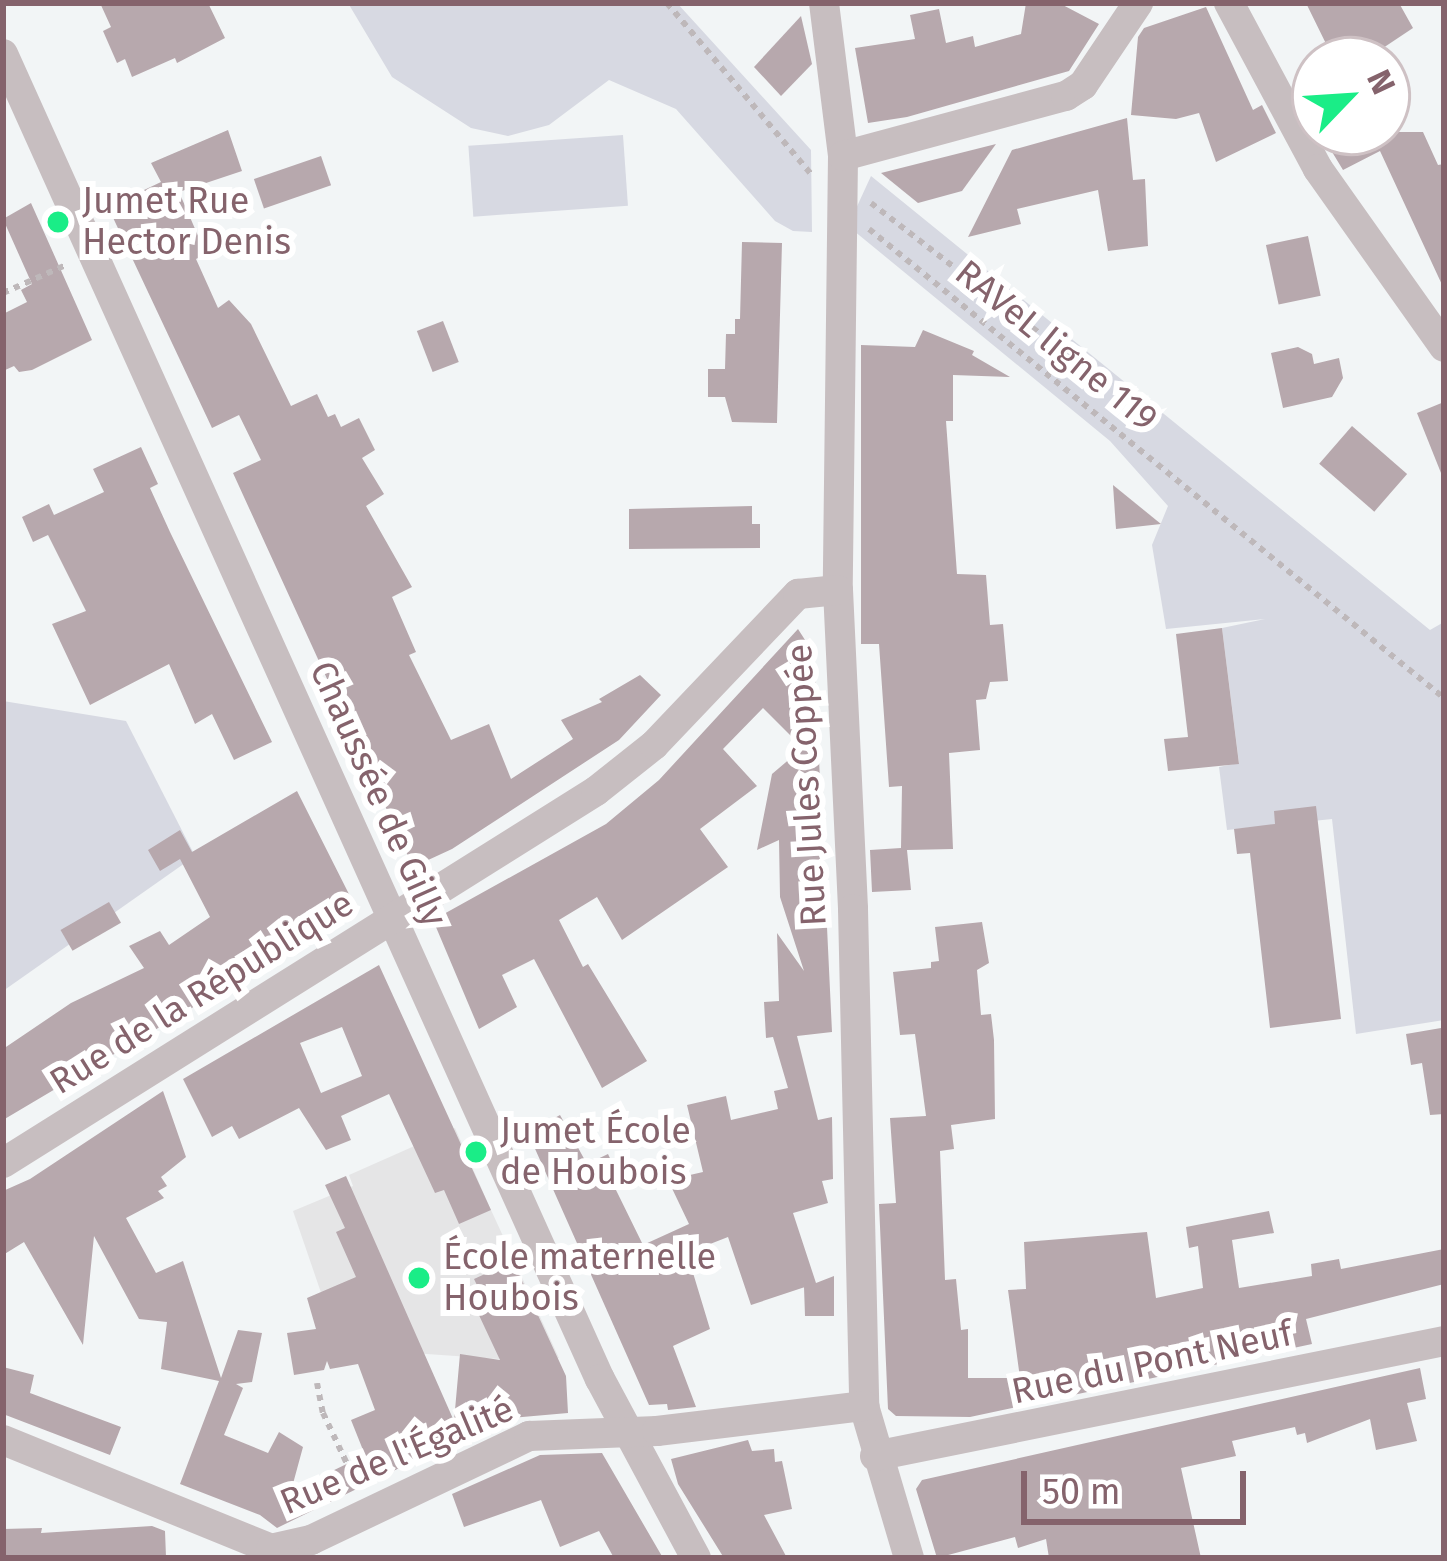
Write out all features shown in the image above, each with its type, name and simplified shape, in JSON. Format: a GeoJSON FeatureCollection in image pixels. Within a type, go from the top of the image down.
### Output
{"type":"FeatureCollection","features":[{"type":"Feature","properties":{"kind":"street","name":"Rue Jules Coppée"},"geometry":{"type":"LineString","coordinates":[[824,3],[842,183],[838,590],[853,909],[864,1406],[908,1558]]}},
{"type":"Feature","properties":{"kind":"street"},"geometry":{"type":"LineString","coordinates":[[842,183],[1066,96],[1083,85],[1138,3]]}},
{"type":"Feature","properties":{"kind":"street"},"geometry":{"type":"LineString","coordinates":[[1229,3],[1318,169],[1444,347]]}},
{"type":"Feature","properties":{"kind":"street","name":"Chaussée de Gilly"},"geometry":{"type":"LineString","coordinates":[[3,54],[627,1433],[697,1558]]}},
{"type":"Feature","properties":{"kind":"street","name":"Rue de la République"},"geometry":{"type":"LineString","coordinates":[[3,1163],[622,771],[798,594],[838,590]]}},
{"type":"Feature","properties":{"kind":"street","name":"Rue du Pont Neuf"},"geometry":{"type":"LineString","coordinates":[[875,1456],[1444,1341]]}},
{"type":"Feature","properties":{"kind":"street","name":"Rue de l'Égalité"},"geometry":{"type":"LineString","coordinates":[[3,1440],[241,1548],[314,1549],[370,1511],[529,1436],[627,1433],[864,1406]]}},
{"type":"Feature","properties":{"kind":"path","name":"RAVeL ligne 119"},"geometry":{"type":"LineString","coordinates":[[667,3],[842,183],[1444,698]]}},
{"type":"Feature","properties":{"kind":"path"},"geometry":{"type":"LineString","coordinates":[[842,183],[1042,335]]}},
{"type":"Feature","properties":{"kind":"path"},"geometry":{"type":"LineString","coordinates":[[3,293],[93,253]]}},
{"type":"Feature","properties":{"kind":"path"},"geometry":{"type":"LineString","coordinates":[[317,1383],[323,1414],[370,1511]]}},
{"type":"Feature","properties":{"kind":"shaded area"},"geometry":{"type":"Polygon","coordinates":[[[348,3],[677,3],[811,150],[812,232],[793,231],[775,221],[676,109],[609,80],[549,125],[508,136],[471,128],[392,77],[348,3]]]}},
{"type":"Feature","properties":{"kind":"shaded area"},"geometry":{"type":"Polygon","coordinates":[[[623,135],[628,206],[473,217],[468,146],[623,135]]]}},
{"type":"Feature","properties":{"kind":"shaded area"},"geometry":{"type":"Polygon","coordinates":[[[871,176],[1430,630],[1444,622],[1444,1020],[1356,1034],[1332,819],[1227,830],[1219,767],[1239,763],[1222,628],[1265,619],[1166,629],[1152,545],[1168,506],[1110,441],[848,226],[871,176]]]}},
{"type":"Feature","properties":{"kind":"shaded area"},"geometry":{"type":"Polygon","coordinates":[[[3,701],[126,721],[195,856],[3,991],[3,701]]]}},
{"type":"Feature","properties":{"kind":"shaded area","name":"École maternelle Houbois"},"geometry":{"type":"Polygon","coordinates":[[[455,1128],[559,1358],[544,1364],[506,1348],[499,1359],[340,1348],[293,1211],[353,1186],[349,1175],[455,1128]]]}},
{"type":"Feature","properties":{"kind":"building"},"geometry":{"type":"Polygon","coordinates":[[[100,3],[208,3],[225,38],[177,63],[175,58],[132,77],[125,59],[117,63],[103,31],[111,27],[100,3]]]}},
{"type":"Feature","properties":{"kind":"building"},"geometry":{"type":"Polygon","coordinates":[[[1026,3],[1059,3],[1099,24],[1069,71],[907,117],[868,123],[855,48],[915,39],[910,15],[939,9],[946,43],[973,36],[975,47],[1021,34],[1026,3]]]}},
{"type":"Feature","properties":{"kind":"building"},"geometry":{"type":"Polygon","coordinates":[[[1306,3],[1399,3],[1413,28],[1401,36],[1322,36],[1306,3]]]}},
{"type":"Feature","properties":{"kind":"building"},"geometry":{"type":"Polygon","coordinates":[[[1206,7],[1253,110],[1262,105],[1276,133],[1216,162],[1199,113],[1176,119],[1131,115],[1138,37],[1144,28],[1206,7]]]}},
{"type":"Feature","properties":{"kind":"building"},"geometry":{"type":"Polygon","coordinates":[[[801,16],[812,64],[781,96],[754,67],[801,16]]]}},
{"type":"Feature","properties":{"kind":"building"},"geometry":{"type":"Polygon","coordinates":[[[1127,118],[1133,180],[1145,179],[1148,246],[1108,251],[1098,190],[1017,209],[1021,224],[968,237],[1012,150],[1127,118]]]}},
{"type":"Feature","properties":{"kind":"building"},"geometry":{"type":"Polygon","coordinates":[[[228,130],[242,171],[179,192],[206,254],[196,259],[218,308],[229,300],[251,324],[291,406],[317,394],[328,417],[335,414],[341,427],[359,418],[375,450],[362,458],[384,494],[366,506],[412,587],[392,597],[416,652],[409,655],[451,740],[489,724],[511,779],[573,739],[561,720],[602,702],[599,699],[640,675],[661,695],[619,740],[452,849],[413,867],[233,473],[261,460],[239,415],[212,428],[108,207],[161,182],[151,163],[228,130]]]}},
{"type":"Feature","properties":{"kind":"building"},"geometry":{"type":"Polygon","coordinates":[[[1411,132],[1423,132],[1438,165],[1444,164],[1444,289],[1382,156],[1411,156],[1411,132]]]}},
{"type":"Feature","properties":{"kind":"building"},"geometry":{"type":"Polygon","coordinates":[[[996,144],[962,191],[918,203],[881,173],[996,144]]]}},
{"type":"Feature","properties":{"kind":"building"},"geometry":{"type":"Polygon","coordinates":[[[321,156],[331,185],[264,208],[254,179],[321,156]]]}},
{"type":"Feature","properties":{"kind":"building"},"geometry":{"type":"Polygon","coordinates":[[[1335,156],[1370,156],[1343,170],[1335,156]]]}},
{"type":"Feature","properties":{"kind":"building"},"geometry":{"type":"Polygon","coordinates":[[[31,203],[92,340],[32,370],[19,372],[14,366],[3,371],[3,314],[27,302],[21,290],[32,284],[3,219],[31,203]]]}},
{"type":"Feature","properties":{"kind":"building"},"geometry":{"type":"Polygon","coordinates":[[[1308,236],[1321,296],[1279,305],[1266,245],[1308,236]]]}},
{"type":"Feature","properties":{"kind":"building"},"geometry":{"type":"Polygon","coordinates":[[[742,242],[782,243],[777,423],[732,422],[725,397],[708,397],[708,369],[725,369],[726,334],[735,334],[735,319],[740,319],[742,242]]]}},
{"type":"Feature","properties":{"kind":"building"},"geometry":{"type":"Polygon","coordinates":[[[443,321],[459,362],[433,372],[417,331],[443,321]]]}},
{"type":"Feature","properties":{"kind":"building"},"geometry":{"type":"Polygon","coordinates":[[[923,330],[974,351],[972,355],[1010,377],[953,375],[953,421],[946,421],[957,574],[986,575],[990,625],[1003,624],[1008,681],[990,682],[986,699],[976,700],[980,750],[949,753],[953,849],[907,850],[911,890],[872,892],[870,850],[901,848],[902,786],[889,787],[879,644],[861,644],[861,345],[915,347],[923,330]]]}},
{"type":"Feature","properties":{"kind":"building"},"geometry":{"type":"Polygon","coordinates":[[[1298,347],[1312,354],[1314,364],[1339,358],[1343,378],[1332,397],[1283,408],[1271,353],[1298,347]]]}},
{"type":"Feature","properties":{"kind":"building"},"geometry":{"type":"Polygon","coordinates":[[[1444,402],[1444,478],[1443,478],[1417,413],[1444,402]]]}},
{"type":"Feature","properties":{"kind":"building"},"geometry":{"type":"Polygon","coordinates":[[[1352,426],[1407,474],[1374,512],[1319,464],[1352,426]]]}},
{"type":"Feature","properties":{"kind":"building"},"geometry":{"type":"Polygon","coordinates":[[[141,447],[158,484],[150,488],[272,742],[234,760],[212,714],[195,724],[169,664],[90,705],[52,624],[86,611],[48,535],[33,542],[22,517],[49,504],[54,515],[104,492],[93,469],[141,447]]]}},
{"type":"Feature","properties":{"kind":"building"},"geometry":{"type":"Polygon","coordinates":[[[1113,485],[1161,524],[1116,529],[1113,485]]]}},
{"type":"Feature","properties":{"kind":"building"},"geometry":{"type":"Polygon","coordinates":[[[752,506],[752,524],[760,524],[760,548],[629,549],[629,509],[752,506]]]}},
{"type":"Feature","properties":{"kind":"building"},"geometry":{"type":"Polygon","coordinates":[[[1222,628],[1239,764],[1168,771],[1164,739],[1188,737],[1176,634],[1222,628]]]}},
{"type":"Feature","properties":{"kind":"building"},"geometry":{"type":"Polygon","coordinates":[[[798,629],[814,654],[832,1032],[797,1036],[818,1120],[832,1117],[833,1179],[822,1181],[828,1203],[793,1213],[816,1283],[834,1276],[834,1316],[805,1316],[804,1287],[751,1305],[728,1237],[687,1253],[710,1329],[673,1346],[696,1407],[668,1410],[667,1404],[649,1405],[528,1133],[560,1115],[587,1164],[608,1154],[624,1188],[616,1190],[643,1245],[689,1224],[668,1180],[703,1172],[687,1105],[726,1096],[731,1120],[778,1109],[774,1091],[788,1088],[773,1037],[766,1038],[764,1002],[779,1001],[777,933],[804,971],[780,897],[779,840],[757,850],[772,774],[792,757],[791,736],[763,708],[723,749],[757,786],[700,829],[728,867],[622,940],[597,897],[559,920],[583,967],[588,964],[647,1061],[602,1088],[534,959],[502,975],[517,1007],[479,1029],[433,920],[606,824],[659,780],[798,629]]]}},
{"type":"Feature","properties":{"kind":"building"},"geometry":{"type":"Polygon","coordinates":[[[297,791],[357,910],[3,1120],[3,1049],[71,1003],[144,968],[129,946],[160,931],[169,945],[210,917],[180,859],[160,871],[148,850],[180,830],[192,852],[297,791]]]}},
{"type":"Feature","properties":{"kind":"building"},"geometry":{"type":"Polygon","coordinates":[[[1316,806],[1341,1019],[1270,1028],[1250,853],[1237,854],[1234,829],[1275,824],[1274,811],[1316,806]]]}},
{"type":"Feature","properties":{"kind":"building"},"geometry":{"type":"Polygon","coordinates":[[[109,902],[121,923],[73,951],[61,930],[109,902]]]}},
{"type":"Feature","properties":{"kind":"building"},"geometry":{"type":"Polygon","coordinates":[[[982,922],[989,963],[977,970],[981,1015],[991,1014],[995,1119],[951,1125],[954,1149],[940,1151],[945,1280],[956,1279],[961,1330],[968,1329],[968,1378],[1020,1378],[1008,1290],[1026,1289],[1024,1242],[1147,1232],[1156,1298],[1203,1288],[1198,1246],[1189,1248],[1186,1227],[1269,1211],[1274,1233],[1232,1240],[1239,1288],[1312,1276],[1311,1264],[1339,1259],[1341,1269],[1444,1249],[1444,1284],[1306,1319],[1312,1344],[970,1417],[896,1416],[888,1409],[879,1204],[896,1203],[890,1118],[926,1116],[915,1034],[900,1035],[893,972],[931,968],[931,962],[939,961],[935,927],[982,922]]]}},
{"type":"Feature","properties":{"kind":"building"},"geometry":{"type":"Polygon","coordinates":[[[379,965],[491,1210],[459,1224],[444,1190],[435,1193],[389,1094],[341,1116],[351,1140],[326,1150],[299,1108],[239,1139],[232,1126],[212,1137],[183,1079],[379,965]],[[342,1027],[300,1043],[321,1093],[362,1076],[342,1027]]]}},
{"type":"Feature","properties":{"kind":"building"},"geometry":{"type":"Polygon","coordinates":[[[1441,1028],[1444,1114],[1430,1115],[1422,1063],[1411,1065],[1406,1034],[1441,1028]]]}},
{"type":"Feature","properties":{"kind":"building"},"geometry":{"type":"Polygon","coordinates":[[[163,1091],[186,1157],[161,1177],[167,1186],[158,1191],[164,1198],[126,1218],[156,1273],[183,1261],[221,1378],[238,1330],[262,1333],[252,1382],[236,1384],[243,1388],[224,1435],[268,1453],[279,1432],[303,1447],[291,1491],[361,1457],[367,1460],[351,1420],[375,1410],[358,1364],[330,1369],[327,1361],[324,1370],[294,1375],[287,1333],[316,1329],[307,1298],[356,1277],[336,1232],[345,1228],[325,1185],[346,1176],[454,1421],[460,1354],[500,1360],[477,1311],[487,1306],[474,1279],[513,1261],[566,1376],[568,1413],[478,1421],[481,1428],[277,1528],[260,1515],[180,1484],[219,1381],[161,1369],[167,1322],[139,1319],[94,1236],[83,1345],[24,1242],[3,1255],[3,1191],[30,1179],[163,1091]]]}},
{"type":"Feature","properties":{"kind":"building"},"geometry":{"type":"Polygon","coordinates":[[[3,1367],[34,1375],[30,1393],[121,1427],[110,1455],[3,1414],[3,1367]]]}},
{"type":"Feature","properties":{"kind":"building"},"geometry":{"type":"Polygon","coordinates":[[[1420,1368],[1426,1399],[1407,1403],[1417,1441],[1376,1450],[1370,1419],[1307,1443],[1305,1433],[1297,1435],[1295,1427],[1232,1441],[1236,1456],[1181,1468],[1201,1558],[1049,1558],[1046,1539],[1018,1548],[1015,1537],[937,1558],[916,1489],[922,1480],[1420,1368]]]}},
{"type":"Feature","properties":{"kind":"building"},"geometry":{"type":"Polygon","coordinates":[[[748,1440],[752,1451],[774,1449],[775,1462],[782,1461],[792,1509],[764,1515],[787,1558],[724,1558],[678,1484],[671,1459],[748,1440]]]}},
{"type":"Feature","properties":{"kind":"building"},"geometry":{"type":"Polygon","coordinates":[[[602,1453],[663,1558],[614,1558],[599,1531],[560,1547],[541,1500],[464,1527],[452,1494],[540,1455],[602,1453]]]}},
{"type":"Feature","properties":{"kind":"building"},"geometry":{"type":"Polygon","coordinates":[[[152,1526],[165,1531],[166,1557],[3,1558],[3,1529],[42,1528],[41,1533],[152,1526]]]}},
{"type":"Feature","properties":{"kind":"place","name":"Jumet Rue Hector Denis"},"geometry":{"type":"Point","coordinates":[58,222]}},
{"type":"Feature","properties":{"kind":"place","name":"Jumet École de Houbois"},"geometry":{"type":"Point","coordinates":[476,1152]}},
{"type":"Feature","properties":{"kind":"place","name":"École maternelle Houbois"},"geometry":{"type":"Point","coordinates":[419,1278]}}]}
